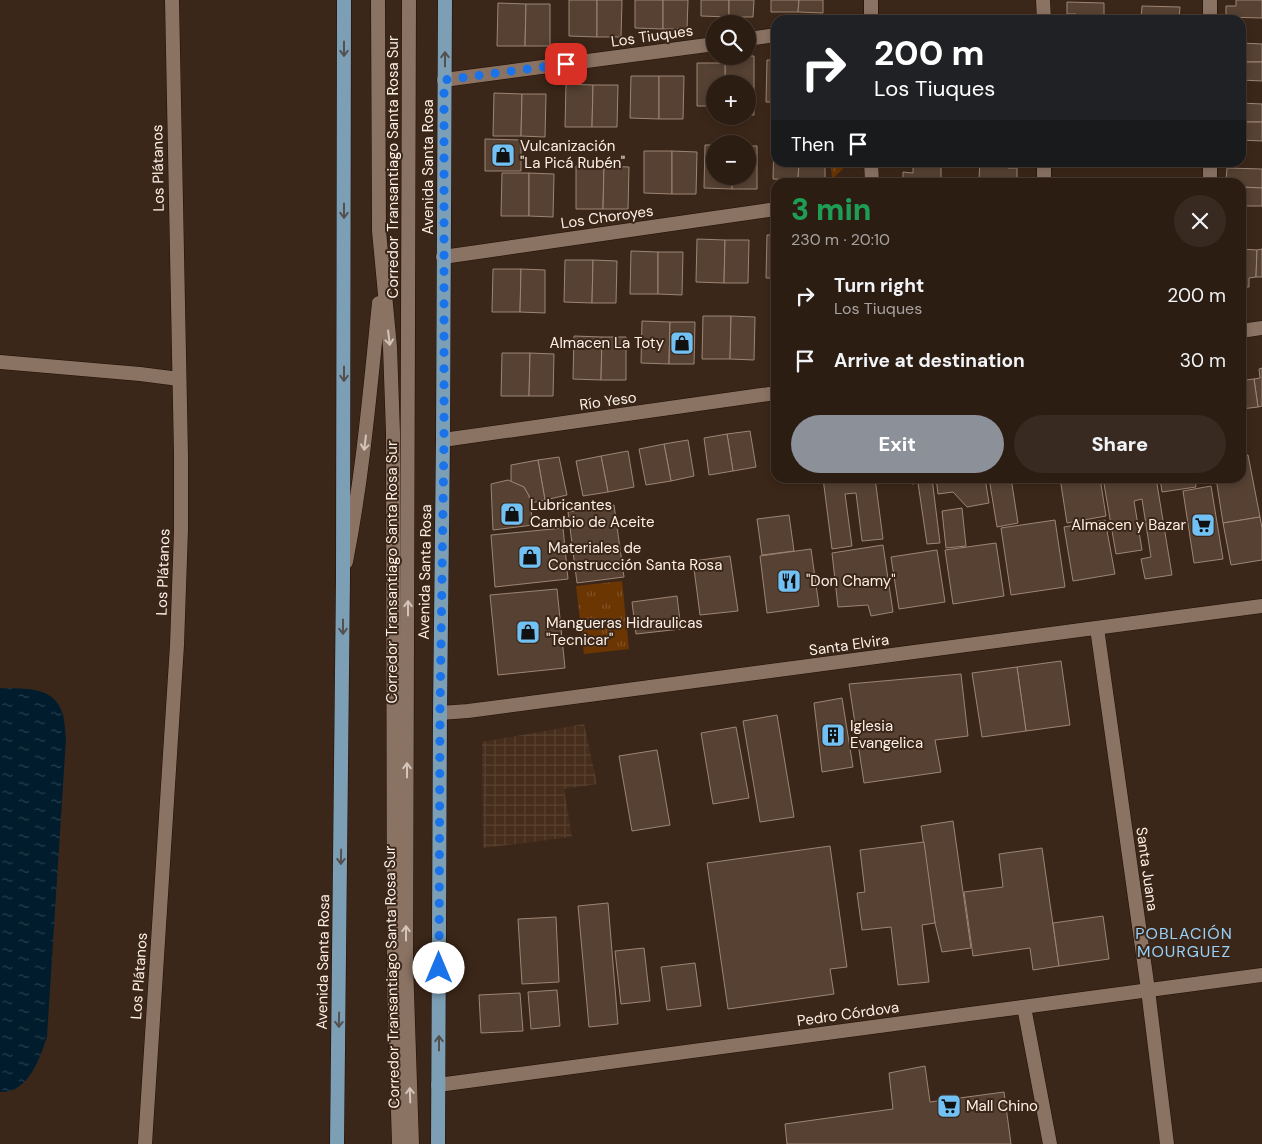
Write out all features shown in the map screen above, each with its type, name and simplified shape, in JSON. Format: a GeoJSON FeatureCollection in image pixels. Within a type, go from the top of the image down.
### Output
{"type":"FeatureCollection","features":[{"type":"Feature","properties":{"kind":"main road","name":"Avenida Santa Rosa"},"geometry":{"type":"LineString","coordinates":[[337,1144],[343,578],[344,0]]}},
{"type":"Feature","properties":{"kind":"main road","name":"Avenida Santa Rosa"},"geometry":{"type":"LineString","coordinates":[[438,1144],[440,713],[444,440],[445,0]]}},
{"type":"Feature","properties":{"kind":"street","name":"Los Plátanos"},"geometry":{"type":"LineString","coordinates":[[145,1144],[180,588],[181,454],[172,0]]}},
{"type":"Feature","properties":{"kind":"street","name":"Corredor Transantiago Santa Rosa Sur"},"geometry":{"type":"LineString","coordinates":[[378,0],[379,231],[392,387],[394,981],[399,1144]]}},
{"type":"Feature","properties":{"kind":"street","name":"Corredor Transantiago Santa Rosa Sur"},"geometry":{"type":"LineString","coordinates":[[409,0],[406,962],[412,1144]]}},
{"type":"Feature","properties":{"kind":"street"},"geometry":{"type":"LineString","coordinates":[[871,0],[871,15]]}},
{"type":"Feature","properties":{"kind":"street"},"geometry":{"type":"LineString","coordinates":[[1044,0],[1044,15]]}},
{"type":"Feature","properties":{"kind":"street"},"geometry":{"type":"LineString","coordinates":[[1210,0],[1210,15]]}},
{"type":"Feature","properties":{"kind":"street"},"geometry":{"type":"LineString","coordinates":[[756,38],[771,37]]}},
{"type":"Feature","properties":{"kind":"street","name":"Los Tiuques"},"geometry":{"type":"LineString","coordinates":[[444,80],[706,45]]}},
{"type":"Feature","properties":{"kind":"street","name":"Los Choroyes"},"geometry":{"type":"LineString","coordinates":[[443,257],[771,210]]}},
{"type":"Feature","properties":{"kind":"street","name":"Corredor Transantiago Santa Rosa Sur"},"geometry":{"type":"LineString","coordinates":[[343,578],[360,482],[382,272]]}},
{"type":"Feature","properties":{"kind":"street"},"geometry":{"type":"LineString","coordinates":[[1246,330],[1262,328]]}},
{"type":"Feature","properties":{"kind":"street"},"geometry":{"type":"LineString","coordinates":[[0,362],[179,379]]}},
{"type":"Feature","properties":{"kind":"street","name":"Río Yeso"},"geometry":{"type":"LineString","coordinates":[[444,440],[771,394]]}},
{"type":"Feature","properties":{"kind":"street","name":"Santa Elvira"},"geometry":{"type":"LineString","coordinates":[[440,713],[468,711],[1262,606]]}},
{"type":"Feature","properties":{"kind":"street","name":"Santa Juana"},"geometry":{"type":"LineString","coordinates":[[1097,628],[1148,990],[1167,1144]]}},
{"type":"Feature","properties":{"kind":"street","name":"Pedro Córdova"},"geometry":{"type":"LineString","coordinates":[[438,1085],[1262,975]]}},
{"type":"Feature","properties":{"kind":"street"},"geometry":{"type":"LineString","coordinates":[[1024,1007],[1050,1144]]}},
{"type":"Feature","properties":{"kind":"shaded area"},"geometry":{"type":"Polygon","coordinates":[[[584,724],[597,784],[564,789],[572,837],[483,848],[482,742],[584,724]]]}},
{"type":"Feature","properties":{"kind":"green space"},"geometry":{"type":"Polygon","coordinates":[[[831,167],[845,167],[833,178],[831,167]]]}},
{"type":"Feature","properties":{"kind":"green space"},"geometry":{"type":"Polygon","coordinates":[[[622,581],[629,649],[584,654],[576,586],[622,581]]]}},
{"type":"Feature","properties":{"kind":"water"},"geometry":{"type":"Polygon","coordinates":[[[0,688],[29,689],[53,698],[59,705],[63,715],[66,739],[47,1037],[41,1055],[25,1081],[10,1091],[0,1092],[0,688]]]}},
{"type":"Feature","properties":{"kind":"building"},"geometry":{"type":"Polygon","coordinates":[[[569,0],[597,0],[597,37],[569,36],[569,0]]]}},
{"type":"Feature","properties":{"kind":"building"},"geometry":{"type":"Polygon","coordinates":[[[597,0],[622,0],[621,37],[597,37],[597,0]]]}},
{"type":"Feature","properties":{"kind":"building"},"geometry":{"type":"Polygon","coordinates":[[[635,0],[663,0],[663,29],[635,28],[635,0]]]}},
{"type":"Feature","properties":{"kind":"building"},"geometry":{"type":"Polygon","coordinates":[[[663,0],[688,0],[687,29],[663,29],[663,0]]]}},
{"type":"Feature","properties":{"kind":"building"},"geometry":{"type":"Polygon","coordinates":[[[701,0],[729,0],[729,15],[701,16],[701,0]]]}},
{"type":"Feature","properties":{"kind":"building"},"geometry":{"type":"Polygon","coordinates":[[[729,0],[754,0],[753,15],[729,15],[729,0]]]}},
{"type":"Feature","properties":{"kind":"building"},"geometry":{"type":"Polygon","coordinates":[[[771,0],[799,0],[798,12],[771,12],[771,0]]]}},
{"type":"Feature","properties":{"kind":"building"},"geometry":{"type":"Polygon","coordinates":[[[799,0],[823,0],[823,13],[798,12],[799,0]]]}},
{"type":"Feature","properties":{"kind":"building"},"geometry":{"type":"Polygon","coordinates":[[[1236,0],[1262,0],[1262,18],[1246,18],[1246,15],[1226,15],[1226,6],[1236,6],[1236,0]]]}},
{"type":"Feature","properties":{"kind":"building"},"geometry":{"type":"Polygon","coordinates":[[[1067,2],[1104,3],[1104,15],[1067,14],[1067,2]]]}},
{"type":"Feature","properties":{"kind":"building"},"geometry":{"type":"Polygon","coordinates":[[[498,3],[526,4],[525,46],[497,46],[498,3]]]}},
{"type":"Feature","properties":{"kind":"building"},"geometry":{"type":"Polygon","coordinates":[[[526,4],[550,4],[550,46],[525,46],[526,4]]]}},
{"type":"Feature","properties":{"kind":"building"},"geometry":{"type":"Polygon","coordinates":[[[1142,6],[1180,7],[1179,15],[1141,15],[1142,6]]]}},
{"type":"Feature","properties":{"kind":"building"},"geometry":{"type":"Polygon","coordinates":[[[1246,43],[1262,44],[1262,62],[1246,62],[1246,43]]]}},
{"type":"Feature","properties":{"kind":"building"},"geometry":{"type":"Polygon","coordinates":[[[767,60],[771,60],[771,102],[766,102],[767,60]]]}},
{"type":"Feature","properties":{"kind":"building"},"geometry":{"type":"Polygon","coordinates":[[[1246,62],[1262,62],[1262,81],[1246,80],[1246,62]]]}},
{"type":"Feature","properties":{"kind":"building"},"geometry":{"type":"Polygon","coordinates":[[[697,63],[725,65],[725,75],[706,75],[706,106],[697,106],[697,63]]]}},
{"type":"Feature","properties":{"kind":"building"},"geometry":{"type":"Polygon","coordinates":[[[725,65],[754,65],[754,75],[725,75],[725,65]]]}},
{"type":"Feature","properties":{"kind":"building"},"geometry":{"type":"Polygon","coordinates":[[[631,76],[659,76],[659,119],[630,118],[631,76]]]}},
{"type":"Feature","properties":{"kind":"building"},"geometry":{"type":"Polygon","coordinates":[[[659,76],[684,76],[683,119],[659,119],[659,76]]]}},
{"type":"Feature","properties":{"kind":"building"},"geometry":{"type":"Polygon","coordinates":[[[566,84],[593,85],[592,127],[565,127],[566,84]]]}},
{"type":"Feature","properties":{"kind":"building"},"geometry":{"type":"Polygon","coordinates":[[[593,85],[618,85],[617,127],[592,127],[593,85]]]}},
{"type":"Feature","properties":{"kind":"building"},"geometry":{"type":"Polygon","coordinates":[[[494,93],[522,94],[521,136],[493,136],[494,93]]]}},
{"type":"Feature","properties":{"kind":"building"},"geometry":{"type":"Polygon","coordinates":[[[522,94],[546,94],[545,137],[521,136],[522,94]]]}},
{"type":"Feature","properties":{"kind":"building"},"geometry":{"type":"Polygon","coordinates":[[[1246,103],[1262,104],[1262,122],[1246,122],[1246,103]]]}},
{"type":"Feature","properties":{"kind":"building"},"geometry":{"type":"Polygon","coordinates":[[[1246,122],[1262,122],[1262,141],[1246,140],[1246,122]]]}},
{"type":"Feature","properties":{"kind":"building","name":"Vulcanización \"La Picá Rubén\""},"geometry":{"type":"Polygon","coordinates":[[[485,139],[521,140],[521,171],[485,171],[485,139]]]}},
{"type":"Feature","properties":{"kind":"building"},"geometry":{"type":"Polygon","coordinates":[[[706,145],[706,185],[732,185],[732,189],[704,188],[706,145]]]}},
{"type":"Feature","properties":{"kind":"building"},"geometry":{"type":"Polygon","coordinates":[[[757,146],[757,189],[732,189],[732,185],[756,185],[757,146]]]}},
{"type":"Feature","properties":{"kind":"building"},"geometry":{"type":"Polygon","coordinates":[[[644,151],[672,151],[672,194],[644,193],[644,151]]]}},
{"type":"Feature","properties":{"kind":"building"},"geometry":{"type":"Polygon","coordinates":[[[672,151],[697,152],[696,194],[672,194],[672,151]]]}},
{"type":"Feature","properties":{"kind":"building"},"geometry":{"type":"Polygon","coordinates":[[[576,166],[604,166],[603,209],[576,209],[576,166]]]}},
{"type":"Feature","properties":{"kind":"building"},"geometry":{"type":"Polygon","coordinates":[[[604,166],[629,167],[628,209],[603,209],[604,166]]]}},
{"type":"Feature","properties":{"kind":"building"},"geometry":{"type":"Polygon","coordinates":[[[773,167],[799,167],[798,178],[773,178],[773,167]]]}},
{"type":"Feature","properties":{"kind":"building"},"geometry":{"type":"Polygon","coordinates":[[[799,167],[825,167],[825,178],[798,178],[799,167]]]}},
{"type":"Feature","properties":{"kind":"building"},"geometry":{"type":"Polygon","coordinates":[[[913,167],[941,167],[941,178],[903,178],[903,172],[913,173],[913,167]]]}},
{"type":"Feature","properties":{"kind":"building"},"geometry":{"type":"Polygon","coordinates":[[[980,167],[1017,168],[1017,178],[979,178],[980,167]]]}},
{"type":"Feature","properties":{"kind":"building"},"geometry":{"type":"Polygon","coordinates":[[[1227,168],[1262,169],[1262,188],[1246,187],[1246,178],[1226,178],[1227,168]]]}},
{"type":"Feature","properties":{"kind":"building"},"geometry":{"type":"Polygon","coordinates":[[[502,173],[529,173],[529,216],[501,216],[502,173]]]}},
{"type":"Feature","properties":{"kind":"building"},"geometry":{"type":"Polygon","coordinates":[[[529,173],[554,174],[553,217],[529,216],[529,173]]]}},
{"type":"Feature","properties":{"kind":"building"},"geometry":{"type":"Polygon","coordinates":[[[1246,187],[1262,188],[1262,206],[1246,206],[1246,187]]]}},
{"type":"Feature","properties":{"kind":"building"},"geometry":{"type":"Polygon","coordinates":[[[767,235],[771,235],[771,278],[766,278],[767,235]]]}},
{"type":"Feature","properties":{"kind":"building"},"geometry":{"type":"Polygon","coordinates":[[[697,239],[725,240],[724,283],[696,282],[697,239]]]}},
{"type":"Feature","properties":{"kind":"building"},"geometry":{"type":"Polygon","coordinates":[[[725,240],[749,240],[748,283],[724,283],[725,240]]]}},
{"type":"Feature","properties":{"kind":"building"},"geometry":{"type":"Polygon","coordinates":[[[1246,249],[1257,250],[1256,277],[1249,278],[1249,287],[1246,287],[1246,249]]]}},
{"type":"Feature","properties":{"kind":"building"},"geometry":{"type":"Polygon","coordinates":[[[1262,249],[1262,277],[1256,277],[1257,250],[1262,249]]]}},
{"type":"Feature","properties":{"kind":"building"},"geometry":{"type":"Polygon","coordinates":[[[631,251],[658,252],[658,294],[630,294],[631,251]]]}},
{"type":"Feature","properties":{"kind":"building"},"geometry":{"type":"Polygon","coordinates":[[[658,252],[683,252],[682,295],[658,294],[658,252]]]}},
{"type":"Feature","properties":{"kind":"building"},"geometry":{"type":"Polygon","coordinates":[[[565,260],[593,260],[592,303],[564,302],[565,260]]]}},
{"type":"Feature","properties":{"kind":"building"},"geometry":{"type":"Polygon","coordinates":[[[593,260],[617,261],[616,303],[592,303],[593,260]]]}},
{"type":"Feature","properties":{"kind":"building"},"geometry":{"type":"Polygon","coordinates":[[[493,269],[521,269],[520,312],[492,312],[493,269]]]}},
{"type":"Feature","properties":{"kind":"building"},"geometry":{"type":"Polygon","coordinates":[[[521,269],[545,270],[545,313],[520,312],[521,269]]]}},
{"type":"Feature","properties":{"kind":"building"},"geometry":{"type":"Polygon","coordinates":[[[703,316],[731,316],[730,359],[702,359],[703,316]]]}},
{"type":"Feature","properties":{"kind":"building"},"geometry":{"type":"Polygon","coordinates":[[[731,316],[755,317],[754,360],[730,359],[731,316]]]}},
{"type":"Feature","properties":{"kind":"building"},"geometry":{"type":"Polygon","coordinates":[[[642,321],[670,322],[669,364],[641,363],[642,321]]]}},
{"type":"Feature","properties":{"kind":"building","name":"Almacen La Toty"},"geometry":{"type":"Polygon","coordinates":[[[670,322],[695,322],[694,364],[669,364],[670,322]]]}},
{"type":"Feature","properties":{"kind":"building"},"geometry":{"type":"Polygon","coordinates":[[[574,336],[602,337],[601,380],[573,379],[574,336]]]}},
{"type":"Feature","properties":{"kind":"building"},"geometry":{"type":"Polygon","coordinates":[[[602,337],[626,337],[626,380],[601,380],[602,337]]]}},
{"type":"Feature","properties":{"kind":"building"},"geometry":{"type":"Polygon","coordinates":[[[502,353],[530,353],[529,396],[501,396],[502,353]]]}},
{"type":"Feature","properties":{"kind":"building"},"geometry":{"type":"Polygon","coordinates":[[[530,353],[554,354],[553,396],[529,396],[530,353]]]}},
{"type":"Feature","properties":{"kind":"building"},"geometry":{"type":"Polygon","coordinates":[[[1262,368],[1262,406],[1258,407],[1254,379],[1260,378],[1259,369],[1262,368]]]}},
{"type":"Feature","properties":{"kind":"building"},"geometry":{"type":"Polygon","coordinates":[[[1254,379],[1258,407],[1246,408],[1246,380],[1254,379]]]}},
{"type":"Feature","properties":{"kind":"building"},"geometry":{"type":"Polygon","coordinates":[[[750,431],[756,467],[733,471],[727,434],[750,431]]]}},
{"type":"Feature","properties":{"kind":"building"},"geometry":{"type":"Polygon","coordinates":[[[727,434],[733,471],[709,475],[704,438],[727,434]]]}},
{"type":"Feature","properties":{"kind":"building"},"geometry":{"type":"Polygon","coordinates":[[[688,440],[694,476],[671,481],[664,444],[688,440]]]}},
{"type":"Feature","properties":{"kind":"building"},"geometry":{"type":"Polygon","coordinates":[[[664,444],[671,481],[646,485],[639,449],[664,444]]]}},
{"type":"Feature","properties":{"kind":"building"},"geometry":{"type":"Polygon","coordinates":[[[628,451],[634,487],[608,492],[601,456],[628,451]]]}},
{"type":"Feature","properties":{"kind":"building"},"geometry":{"type":"Polygon","coordinates":[[[1248,455],[1260,517],[1223,523],[1217,483],[1246,483],[1246,456],[1248,455]]]}},
{"type":"Feature","properties":{"kind":"building"},"geometry":{"type":"Polygon","coordinates":[[[601,456],[608,492],[583,496],[576,461],[601,456]]]}},
{"type":"Feature","properties":{"kind":"building"},"geometry":{"type":"Polygon","coordinates":[[[559,457],[567,495],[545,500],[538,460],[559,457]]]}},
{"type":"Feature","properties":{"kind":"building"},"geometry":{"type":"Polygon","coordinates":[[[538,460],[545,500],[531,503],[524,487],[511,482],[511,465],[538,460]]]}},
{"type":"Feature","properties":{"kind":"building","name":"Lubricantes Cambio de Aceite"},"geometry":{"type":"Polygon","coordinates":[[[508,480],[524,487],[529,496],[533,525],[493,530],[491,484],[508,480]]]}},
{"type":"Feature","properties":{"kind":"building"},"geometry":{"type":"Polygon","coordinates":[[[824,483],[876,483],[883,539],[862,541],[856,493],[845,494],[852,546],[832,549],[824,483]]]}},
{"type":"Feature","properties":{"kind":"building"},"geometry":{"type":"Polygon","coordinates":[[[918,483],[933,483],[940,543],[927,544],[918,483]]]}},
{"type":"Feature","properties":{"kind":"building"},"geometry":{"type":"Polygon","coordinates":[[[937,483],[986,483],[989,503],[967,507],[953,492],[938,494],[937,483]]]}},
{"type":"Feature","properties":{"kind":"building"},"geometry":{"type":"Polygon","coordinates":[[[990,483],[1012,483],[1018,523],[997,527],[990,483]]]}},
{"type":"Feature","properties":{"kind":"building"},"geometry":{"type":"Polygon","coordinates":[[[1061,483],[1101,483],[1106,516],[1067,523],[1061,483]]]}},
{"type":"Feature","properties":{"kind":"building"},"geometry":{"type":"Polygon","coordinates":[[[1104,483],[1157,483],[1172,575],[1145,579],[1141,559],[1151,557],[1142,499],[1134,501],[1142,550],[1116,554],[1104,483]]]}},
{"type":"Feature","properties":{"kind":"building"},"geometry":{"type":"Polygon","coordinates":[[[1161,483],[1196,483],[1196,487],[1162,492],[1161,483]]]}},
{"type":"Feature","properties":{"kind":"building","name":"Almacen y Bazar"},"geometry":{"type":"Polygon","coordinates":[[[1211,486],[1223,559],[1194,563],[1183,491],[1211,486]]]}},
{"type":"Feature","properties":{"kind":"building"},"geometry":{"type":"Polygon","coordinates":[[[614,505],[624,577],[577,583],[568,512],[614,505]]]}},
{"type":"Feature","properties":{"kind":"building"},"geometry":{"type":"Polygon","coordinates":[[[962,508],[966,546],[946,548],[942,511],[962,508]]]}},
{"type":"Feature","properties":{"kind":"building"},"geometry":{"type":"Polygon","coordinates":[[[789,515],[794,551],[762,555],[757,519],[789,515]]]}},
{"type":"Feature","properties":{"kind":"building"},"geometry":{"type":"Polygon","coordinates":[[[1260,517],[1262,560],[1231,565],[1223,523],[1260,517]]]}},
{"type":"Feature","properties":{"kind":"building"},"geometry":{"type":"Polygon","coordinates":[[[1055,520],[1065,587],[1011,595],[1001,528],[1055,520]]]}},
{"type":"Feature","properties":{"kind":"building"},"geometry":{"type":"Polygon","coordinates":[[[1105,520],[1115,574],[1073,581],[1064,527],[1105,520]]]}},
{"type":"Feature","properties":{"kind":"building","name":"Materiales de Construcción Santa Rosa"},"geometry":{"type":"Polygon","coordinates":[[[563,528],[568,579],[495,587],[491,535],[563,528]]]}},
{"type":"Feature","properties":{"kind":"building"},"geometry":{"type":"Polygon","coordinates":[[[996,543],[1004,596],[953,604],[945,550],[996,543]]]}},
{"type":"Feature","properties":{"kind":"building"},"geometry":{"type":"Polygon","coordinates":[[[883,545],[893,612],[871,616],[868,605],[838,607],[832,553],[883,545]]]}},
{"type":"Feature","properties":{"kind":"building","name":"\"Don Chamy\""},"geometry":{"type":"Polygon","coordinates":[[[811,549],[819,606],[767,613],[760,556],[811,549]]]}},
{"type":"Feature","properties":{"kind":"building"},"geometry":{"type":"Polygon","coordinates":[[[937,550],[945,602],[899,609],[891,557],[937,550]]]}},
{"type":"Feature","properties":{"kind":"building"},"geometry":{"type":"Polygon","coordinates":[[[730,556],[738,611],[700,615],[693,561],[730,556]]]}},
{"type":"Feature","properties":{"kind":"building","name":"Mangueras Hidraulicas \"Tecnicar\""},"geometry":{"type":"Polygon","coordinates":[[[557,589],[565,668],[498,675],[490,595],[557,589]]]}},
{"type":"Feature","properties":{"kind":"building"},"geometry":{"type":"Polygon","coordinates":[[[677,596],[681,629],[636,634],[632,602],[677,596]]]}},
{"type":"Feature","properties":{"kind":"building"},"geometry":{"type":"Polygon","coordinates":[[[1061,661],[1070,725],[1026,731],[1017,667],[1061,661]]]}},
{"type":"Feature","properties":{"kind":"building"},"geometry":{"type":"Polygon","coordinates":[[[1017,667],[1026,731],[982,737],[972,673],[1017,667]]]}},
{"type":"Feature","properties":{"kind":"building"},"geometry":{"type":"Polygon","coordinates":[[[961,674],[968,736],[935,740],[941,772],[864,783],[849,684],[961,674]]]}},
{"type":"Feature","properties":{"kind":"building","name":"Iglesia Evangelica"},"geometry":{"type":"Polygon","coordinates":[[[842,698],[853,767],[822,772],[814,703],[842,698]]]}},
{"type":"Feature","properties":{"kind":"building"},"geometry":{"type":"Polygon","coordinates":[[[777,715],[794,817],[760,822],[743,721],[777,715]]]}},
{"type":"Feature","properties":{"kind":"building"},"geometry":{"type":"Polygon","coordinates":[[[736,727],[749,798],[713,804],[701,733],[736,727]]]}},
{"type":"Feature","properties":{"kind":"building"},"geometry":{"type":"Polygon","coordinates":[[[657,750],[670,825],[632,831],[619,756],[657,750]]]}},
{"type":"Feature","properties":{"kind":"building"},"geometry":{"type":"Polygon","coordinates":[[[953,821],[971,948],[942,952],[935,923],[921,826],[953,821]]]}},
{"type":"Feature","properties":{"kind":"building"},"geometry":{"type":"Polygon","coordinates":[[[924,842],[935,923],[922,925],[929,982],[898,985],[891,927],[862,930],[857,893],[865,892],[860,850],[924,842]]]}},
{"type":"Feature","properties":{"kind":"building"},"geometry":{"type":"Polygon","coordinates":[[[830,846],[847,967],[830,969],[834,994],[728,1009],[707,863],[830,846]]]}},
{"type":"Feature","properties":{"kind":"building"},"geometry":{"type":"Polygon","coordinates":[[[1042,848],[1059,966],[1033,970],[1030,948],[973,956],[964,892],[1003,887],[999,854],[1042,848]]]}},
{"type":"Feature","properties":{"kind":"building"},"geometry":{"type":"Polygon","coordinates":[[[608,903],[618,1024],[589,1027],[578,906],[608,903]]]}},
{"type":"Feature","properties":{"kind":"building"},"geometry":{"type":"Polygon","coordinates":[[[1103,916],[1109,959],[1059,966],[1053,923],[1103,916]]]}},
{"type":"Feature","properties":{"kind":"building"},"geometry":{"type":"Polygon","coordinates":[[[556,917],[559,982],[522,984],[518,919],[556,917]]]}},
{"type":"Feature","properties":{"kind":"building"},"geometry":{"type":"Polygon","coordinates":[[[644,948],[650,1001],[621,1004],[615,951],[644,948]]]}},
{"type":"Feature","properties":{"kind":"building"},"geometry":{"type":"Polygon","coordinates":[[[695,963],[701,1006],[667,1010],[661,967],[695,963]]]}},
{"type":"Feature","properties":{"kind":"building"},"geometry":{"type":"Polygon","coordinates":[[[557,990],[560,1026],[531,1029],[528,992],[557,990]]]}},
{"type":"Feature","properties":{"kind":"building"},"geometry":{"type":"Polygon","coordinates":[[[520,993],[523,1031],[481,1033],[479,995],[520,993]]]}},
{"type":"Feature","properties":{"kind":"building","name":"Mall Chino"},"geometry":{"type":"Polygon","coordinates":[[[925,1066],[930,1102],[1004,1092],[1011,1144],[787,1144],[785,1124],[893,1109],[889,1073],[925,1066]]]}},
{"type":"Feature","properties":{"kind":"place","name":"Vulcanización \"La Picá Rubén\""},"geometry":{"type":"Point","coordinates":[503,155]}},
{"type":"Feature","properties":{"kind":"place","name":"Almacen La Toty"},"geometry":{"type":"Point","coordinates":[682,343]}},
{"type":"Feature","properties":{"kind":"place","name":"Lubricantes Cambio de Aceite"},"geometry":{"type":"Point","coordinates":[512,514]}},
{"type":"Feature","properties":{"kind":"place","name":"Almacen y Bazar"},"geometry":{"type":"Point","coordinates":[1203,525]}},
{"type":"Feature","properties":{"kind":"place","name":"Materiales de Construcción Santa Rosa"},"geometry":{"type":"Point","coordinates":[530,557]}},
{"type":"Feature","properties":{"kind":"place","name":"\"Don Chamy\""},"geometry":{"type":"Point","coordinates":[789,581]}},
{"type":"Feature","properties":{"kind":"place","name":"Mangueras Hidraulicas \"Tecnicar\""},"geometry":{"type":"Point","coordinates":[528,632]}},
{"type":"Feature","properties":{"kind":"place","name":"Iglesia Evangelica"},"geometry":{"type":"Point","coordinates":[833,735]}},
{"type":"Feature","properties":{"kind":"place","name":"Mall Chino"},"geometry":{"type":"Point","coordinates":[949,1106]}},
{"type":"Feature","properties":{"kind":"district","name":"POBLACIÓN MOURGUEZ"},"geometry":{"type":"Point","coordinates":[1184,942]}},
{"type":"Feature","properties":{"kind":"route"},"geometry":{"type":"LineString","coordinates":[[439,968],[444,440],[444,80],[566,64]]}}]}
